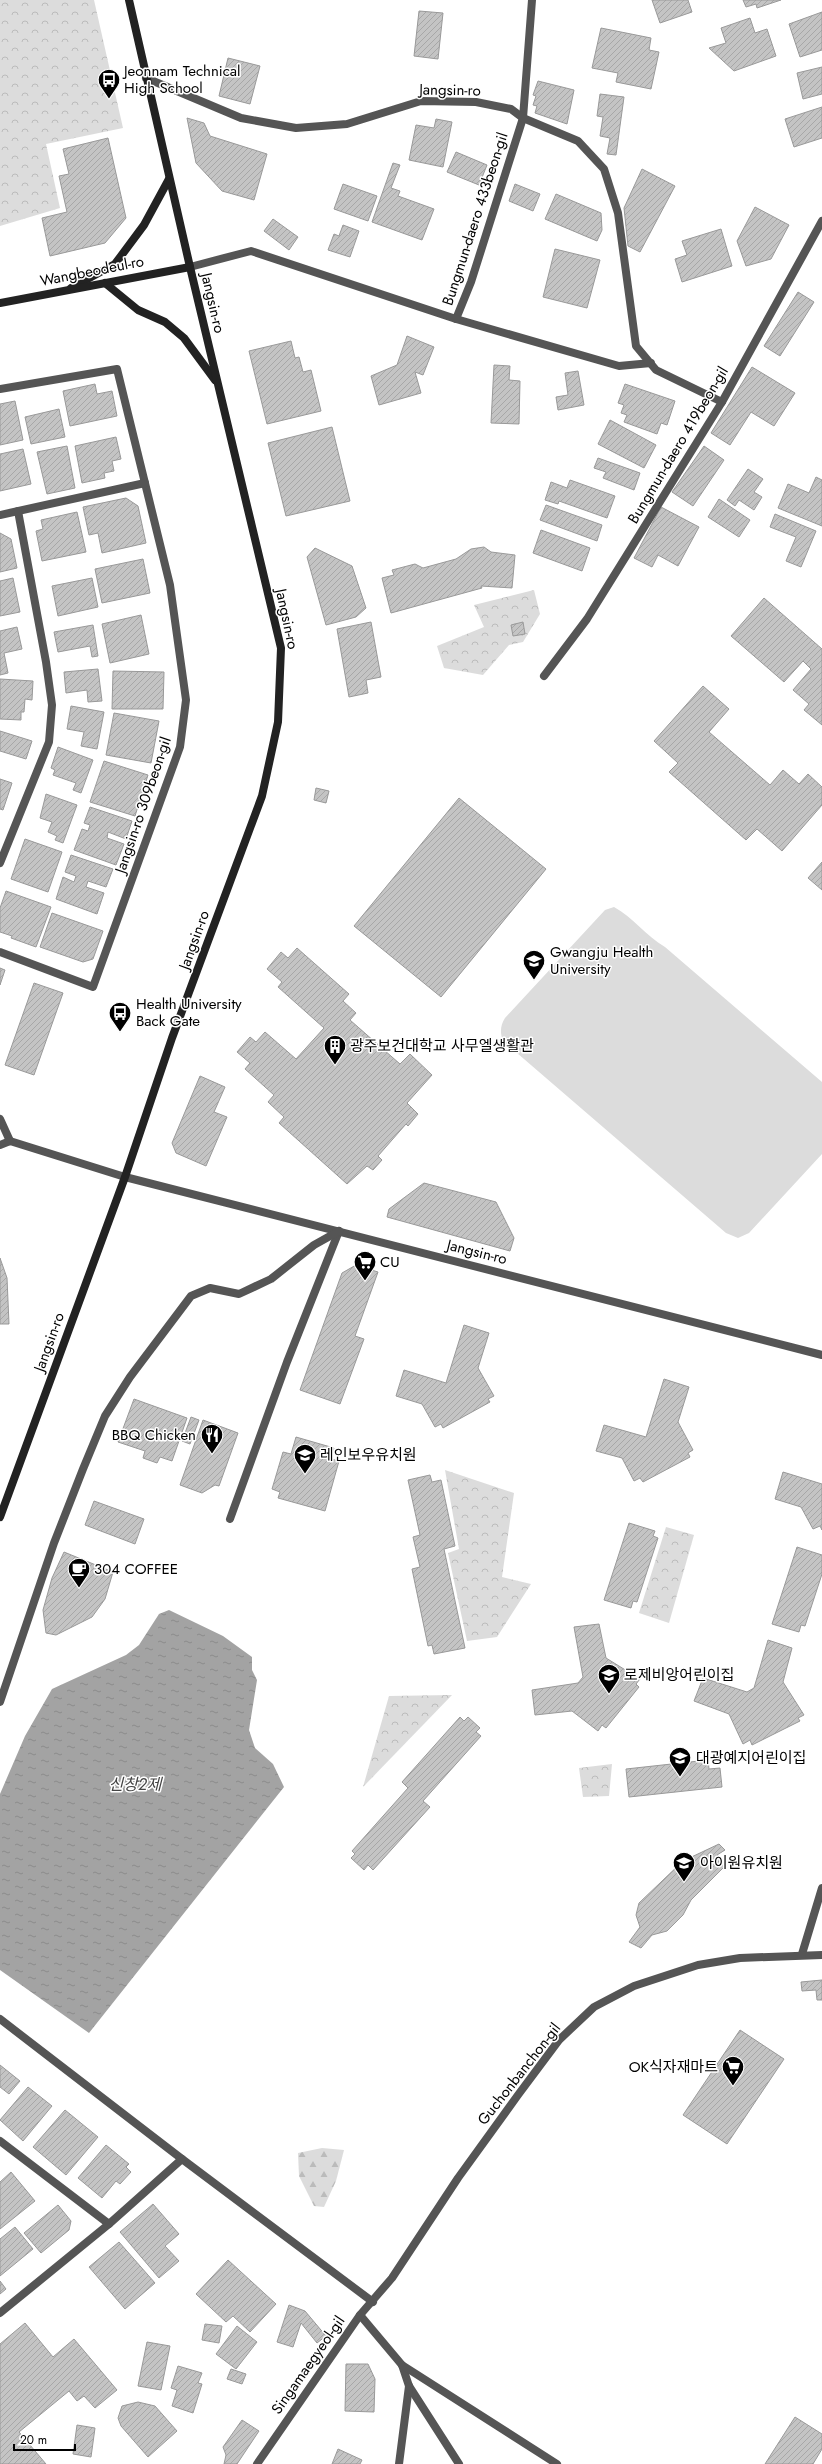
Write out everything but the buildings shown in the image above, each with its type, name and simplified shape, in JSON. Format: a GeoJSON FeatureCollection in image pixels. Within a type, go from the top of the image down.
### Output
{"type":"FeatureCollection","features":[{"type":"Feature","properties":{"kind":"main road","name":"Jangsin-ro"},"geometry":{"type":"LineString","coordinates":[[0,1517],[125,1177],[172,1038],[262,796],[278,722],[281,648],[169,179],[129,0]]}},
{"type":"Feature","properties":{"kind":"main road"},"geometry":{"type":"LineString","coordinates":[[69,290],[82,280],[116,264],[144,225],[169,179]]}},
{"type":"Feature","properties":{"kind":"main road","name":"Wangbeodeul-ro"},"geometry":{"type":"LineString","coordinates":[[0,303],[190,267]]}},
{"type":"Feature","properties":{"kind":"main road"},"geometry":{"type":"LineString","coordinates":[[105,283],[138,310],[165,322],[184,338],[218,384]]}},
{"type":"Feature","properties":{"kind":"street","name":"Bungmun-daero 433beon-gil"},"geometry":{"type":"LineString","coordinates":[[532,0],[523,118],[471,282],[456,320],[618,366],[651,364]]}},
{"type":"Feature","properties":{"kind":"street","name":"Jangsin-ro"},"geometry":{"type":"LineString","coordinates":[[146,78],[241,118],[296,128],[347,124],[420,101],[476,102],[511,109],[523,118]]}},
{"type":"Feature","properties":{"kind":"street","name":"Bungmun-daero 433beon-gil"},"geometry":{"type":"LineString","coordinates":[[523,118],[578,141],[604,169],[618,213],[636,346],[656,370],[722,402]]}},
{"type":"Feature","properties":{"kind":"street","name":"Bungmun-daero 419beon-gil"},"geometry":{"type":"LineString","coordinates":[[544,676],[587,619],[722,402],[822,220]]}},
{"type":"Feature","properties":{"kind":"street"},"geometry":{"type":"LineString","coordinates":[[190,267],[251,251],[456,320]]}},
{"type":"Feature","properties":{"kind":"street"},"geometry":{"type":"LineString","coordinates":[[0,389],[118,369],[145,484],[0,514]]}},
{"type":"Feature","properties":{"kind":"street","name":"Jangsin-ro 309beon-gil"},"geometry":{"type":"LineString","coordinates":[[0,952],[92,987],[180,747],[186,700],[181,654],[170,585],[145,484]]}},
{"type":"Feature","properties":{"kind":"street"},"geometry":{"type":"LineString","coordinates":[[0,863],[50,742],[52,705],[46,662],[18,511]]}},
{"type":"Feature","properties":{"kind":"street"},"geometry":{"type":"LineString","coordinates":[[0,1119],[10,1141]]}},
{"type":"Feature","properties":{"kind":"street"},"geometry":{"type":"LineString","coordinates":[[0,1145],[10,1141],[125,1177]]}},
{"type":"Feature","properties":{"kind":"street","name":"Jangsin-ro"},"geometry":{"type":"LineString","coordinates":[[125,1177],[822,1355]]}},
{"type":"Feature","properties":{"kind":"street"},"geometry":{"type":"LineString","coordinates":[[0,1702],[54,1543],[83,1469],[105,1416],[130,1377],[191,1296],[210,1288],[239,1294],[271,1279],[311,1248],[339,1231]]}},
{"type":"Feature","properties":{"kind":"street"},"geometry":{"type":"LineString","coordinates":[[230,1519],[287,1362],[339,1231]]}},
{"type":"Feature","properties":{"kind":"street"},"geometry":{"type":"LineString","coordinates":[[802,1954],[822,1888]]}},
{"type":"Feature","properties":{"kind":"street","name":"Guchonbanchon-gil"},"geometry":{"type":"LineString","coordinates":[[360,2315],[373,2302],[392,2278],[458,2178],[559,2040],[594,2007],[634,1986],[698,1965],[740,1958],[802,1954],[822,1955]]}},
{"type":"Feature","properties":{"kind":"street"},"geometry":{"type":"LineString","coordinates":[[0,2018],[182,2159],[373,2302]]}},
{"type":"Feature","properties":{"kind":"street"},"geometry":{"type":"LineString","coordinates":[[0,2141],[109,2224]]}},
{"type":"Feature","properties":{"kind":"street"},"geometry":{"type":"LineString","coordinates":[[0,2313],[109,2224],[182,2159]]}},
{"type":"Feature","properties":{"kind":"street","name":"Singamaegyeol-gil"},"geometry":{"type":"LineString","coordinates":[[257,2464],[360,2315],[402,2365],[557,2464]]}},
{"type":"Feature","properties":{"kind":"street","name":"Singamaegyeol-gil"},"geometry":{"type":"LineString","coordinates":[[402,2365],[409,2386],[459,2464]]}},
{"type":"Feature","properties":{"kind":"street","name":"Singamaegyeol-gil"},"geometry":{"type":"LineString","coordinates":[[399,2464],[409,2386]]}},
{"type":"Feature","properties":{"kind":"green space"},"geometry":{"type":"Polygon","coordinates":[[[0,0],[94,0],[123,128],[46,144],[60,208],[0,226],[0,0]]]}},
{"type":"Feature","properties":{"kind":"green space"},"geometry":{"type":"Polygon","coordinates":[[[534,590],[540,614],[523,642],[509,645],[483,675],[444,668],[437,646],[484,627],[474,605],[534,590]]]}},
{"type":"Feature","properties":{"kind":"green space"},"geometry":{"type":"Polygon","coordinates":[[[614,907],[665,947],[822,1082],[822,1154],[749,1233],[738,1238],[726,1233],[503,1041],[501,1030],[505,1018],[605,910],[614,907]]]}},
{"type":"Feature","properties":{"kind":"green space"},"geometry":{"type":"Polygon","coordinates":[[[445,1470],[514,1493],[502,1577],[531,1584],[497,1637],[467,1641],[448,1553],[459,1549],[445,1470]]]}},
{"type":"Feature","properties":{"kind":"green space"},"geometry":{"type":"Polygon","coordinates":[[[666,1527],[694,1535],[669,1623],[639,1613],[666,1527]]]}},
{"type":"Feature","properties":{"kind":"green space"},"geometry":{"type":"Polygon","coordinates":[[[452,1695],[363,1787],[389,1696],[452,1695]]]}},
{"type":"Feature","properties":{"kind":"green space"},"geometry":{"type":"Polygon","coordinates":[[[612,1764],[609,1796],[583,1797],[579,1768],[612,1764]]]}},
{"type":"Feature","properties":{"kind":"green space"},"geometry":{"type":"Polygon","coordinates":[[[322,2148],[344,2150],[336,2181],[324,2207],[314,2206],[299,2176],[298,2153],[322,2148]]]}},
{"type":"Feature","properties":{"kind":"water","name":"신창2제"},"geometry":{"type":"Polygon","coordinates":[[[169,1610],[223,1636],[252,1657],[252,1670],[257,1680],[249,1730],[255,1748],[273,1764],[284,1787],[89,2033],[0,1970],[0,1794],[25,1736],[52,1689],[126,1655],[139,1645],[159,1614],[169,1610]]]}},
{"type":"Feature","properties":{"kind":"place","name":"Jeonnam Technical High School"},"geometry":{"type":"Point","coordinates":[109,100]}},
{"type":"Feature","properties":{"kind":"place","name":"Gwangju Health University"},"geometry":{"type":"Point","coordinates":[534,980]}},
{"type":"Feature","properties":{"kind":"place","name":"Health University Back Gate"},"geometry":{"type":"Point","coordinates":[120,1032]}},
{"type":"Feature","properties":{"kind":"place","name":"광주보건대학교 사무엘생활관"},"geometry":{"type":"Point","coordinates":[335,1066]}},
{"type":"Feature","properties":{"kind":"place","name":"CU"},"geometry":{"type":"Point","coordinates":[365,1282]}},
{"type":"Feature","properties":{"kind":"place","name":"BBQ Chicken"},"geometry":{"type":"Point","coordinates":[212,1454]}},
{"type":"Feature","properties":{"kind":"place","name":"레인보우유치원"},"geometry":{"type":"Point","coordinates":[305,1474]}},
{"type":"Feature","properties":{"kind":"place","name":"304 COFFEE"},"geometry":{"type":"Point","coordinates":[79,1588]}},
{"type":"Feature","properties":{"kind":"place","name":"로제비앙어린이집"},"geometry":{"type":"Point","coordinates":[609,1694]}},
{"type":"Feature","properties":{"kind":"place","name":"대광예지어린이집"},"geometry":{"type":"Point","coordinates":[680,1778]}},
{"type":"Feature","properties":{"kind":"place","name":"아이원유치원"},"geometry":{"type":"Point","coordinates":[684,1882]}},
{"type":"Feature","properties":{"kind":"place","name":"OK식자재마트"},"geometry":{"type":"Point","coordinates":[733,2086]}}]}
